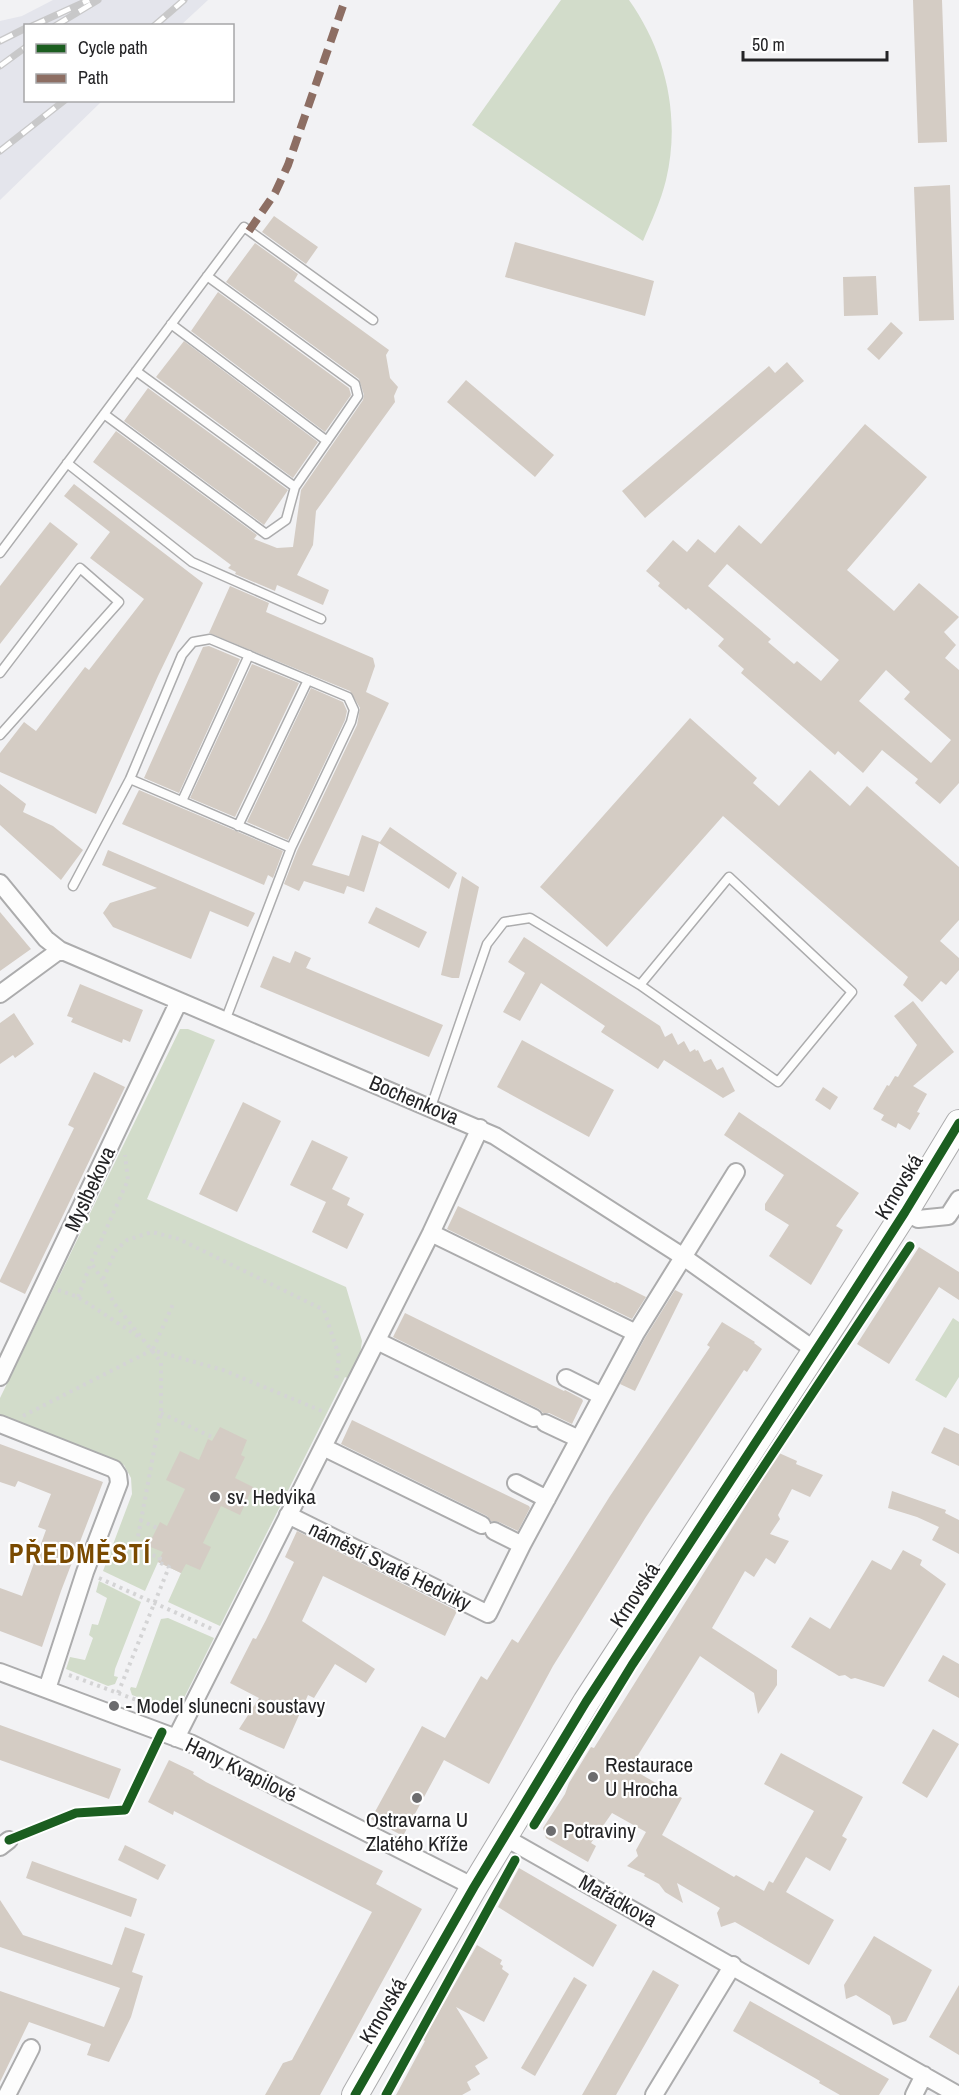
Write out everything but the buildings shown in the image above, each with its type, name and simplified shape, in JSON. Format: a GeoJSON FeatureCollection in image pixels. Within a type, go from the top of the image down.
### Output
{"type":"FeatureCollection","features":[{"type":"Feature","properties":{"kind":"main road","name":"Krnovská"},"geometry":{"type":"LineString","coordinates":[[356,2095],[474,1887],[586,1702],[816,1351],[959,1123]]}},
{"type":"Feature","properties":{"kind":"street","name":"Bochenkova"},"geometry":{"type":"LineString","coordinates":[[0,883],[46,939],[60,950],[480,1128],[681,1256],[816,1351]]}},
{"type":"Feature","properties":{"kind":"street"},"geometry":{"type":"LineString","coordinates":[[0,994],[60,950]]}},
{"type":"Feature","properties":{"kind":"street","name":"Myslbekova"},"geometry":{"type":"LineString","coordinates":[[0,1377],[179,1001]]}},
{"type":"Feature","properties":{"kind":"street","name":"náměstí Svaté Hedviky"},"geometry":{"type":"LineString","coordinates":[[176,1737],[431,1233],[480,1128]]}},
{"type":"Feature","properties":{"kind":"street","name":"náměstí Svaté Hedviky"},"geometry":{"type":"LineString","coordinates":[[288,1515],[488,1614],[522,1545],[636,1333],[681,1256],[736,1172]]}},
{"type":"Feature","properties":{"kind":"street"},"geometry":{"type":"LineString","coordinates":[[905,1212],[918,1219],[948,1216],[959,1199]]}},
{"type":"Feature","properties":{"kind":"street"},"geometry":{"type":"LineString","coordinates":[[431,1233],[636,1333]]}},
{"type":"Feature","properties":{"kind":"street"},"geometry":{"type":"LineString","coordinates":[[376,1341],[579,1439]]}},
{"type":"Feature","properties":{"kind":"street"},"geometry":{"type":"LineString","coordinates":[[566,1378],[602,1396]]}},
{"type":"Feature","properties":{"kind":"street"},"geometry":{"type":"LineString","coordinates":[[2,1425],[114,1469],[118,1475],[119,1483],[85,1572],[48,1689]]}},
{"type":"Feature","properties":{"kind":"street"},"geometry":{"type":"LineString","coordinates":[[323,1447],[522,1545]]}},
{"type":"Feature","properties":{"kind":"street"},"geometry":{"type":"LineString","coordinates":[[516,1483],[547,1499]]}},
{"type":"Feature","properties":{"kind":"street","name":"Hany Kvapilové"},"geometry":{"type":"LineString","coordinates":[[0,1672],[176,1737],[474,1887]]}},
{"type":"Feature","properties":{"kind":"street","name":"Mařádkova"},"geometry":{"type":"LineString","coordinates":[[504,1836],[958,2095]]}},
{"type":"Feature","properties":{"kind":"street"},"geometry":{"type":"LineString","coordinates":[[654,2095],[733,1965]]}},
{"type":"Feature","properties":{"kind":"street"},"geometry":{"type":"LineString","coordinates":[[7,2095],[31,2048]]}},
{"type":"Feature","properties":{"kind":"street"},"geometry":{"type":"LineString","coordinates":[[914,2095],[924,2075]]}},
{"type":"Feature","properties":{"kind":"lane"},"geometry":{"type":"LineString","coordinates":[[0,553],[244,227],[373,320]]}},
{"type":"Feature","properties":{"kind":"lane"},"geometry":{"type":"LineString","coordinates":[[104,414],[266,534],[286,520],[295,487],[358,396],[354,384],[207,276]]}},
{"type":"Feature","properties":{"kind":"lane"},"geometry":{"type":"LineString","coordinates":[[171,324],[327,441]]}},
{"type":"Feature","properties":{"kind":"lane"},"geometry":{"type":"LineString","coordinates":[[136,371],[295,487]]}},
{"type":"Feature","properties":{"kind":"lane"},"geometry":{"type":"LineString","coordinates":[[67,463],[192,562],[321,620]]}},
{"type":"Feature","properties":{"kind":"lane"},"geometry":{"type":"LineString","coordinates":[[0,673],[80,568],[119,602],[0,735]]}},
{"type":"Feature","properties":{"kind":"lane"},"geometry":{"type":"LineString","coordinates":[[73,886],[129,779],[182,655],[193,642],[210,639],[348,698],[354,710],[351,722],[291,849],[225,1021]]}},
{"type":"Feature","properties":{"kind":"lane"},"geometry":{"type":"LineString","coordinates":[[182,801],[249,655]]}},
{"type":"Feature","properties":{"kind":"lane"},"geometry":{"type":"LineString","coordinates":[[238,826],[308,680]]}},
{"type":"Feature","properties":{"kind":"lane"},"geometry":{"type":"LineString","coordinates":[[129,779],[291,849]]}},
{"type":"Feature","properties":{"kind":"lane"},"geometry":{"type":"LineString","coordinates":[[431,1107],[487,944],[504,922],[530,918],[640,985],[778,1082],[852,992],[729,878],[640,985]]}},
{"type":"Feature","properties":{"kind":"path"},"geometry":{"type":"LineString","coordinates":[[78,1297],[128,1179],[124,1152],[111,1143]]}},
{"type":"Feature","properties":{"kind":"path"},"geometry":{"type":"LineString","coordinates":[[103,1280],[116,1250],[127,1240],[152,1232],[179,1239],[324,1310],[339,1356],[336,1380]]}},
{"type":"Feature","properties":{"kind":"path"},"geometry":{"type":"LineString","coordinates":[[91,1263],[103,1280],[114,1304],[161,1362],[161,1413],[147,1495],[137,1535],[139,1547],[160,1558],[158,1562],[169,1567],[117,1693]]}},
{"type":"Feature","properties":{"kind":"path"},"geometry":{"type":"LineString","coordinates":[[71,1295],[78,1297],[147,1343]]}},
{"type":"Feature","properties":{"kind":"path"},"geometry":{"type":"LineString","coordinates":[[2,1425],[152,1350],[174,1302]]}},
{"type":"Feature","properties":{"kind":"path"},"geometry":{"type":"LineString","coordinates":[[152,1350],[223,1370],[338,1418]]}},
{"type":"Feature","properties":{"kind":"path"},"geometry":{"type":"LineString","coordinates":[[321,1411],[326,1401]]}},
{"type":"Feature","properties":{"kind":"path"},"geometry":{"type":"LineString","coordinates":[[161,1413],[214,1438]]}},
{"type":"Feature","properties":{"kind":"path"},"geometry":{"type":"LineString","coordinates":[[141,1520],[157,1528]]}},
{"type":"Feature","properties":{"kind":"path"},"geometry":{"type":"LineString","coordinates":[[85,1572],[227,1636]]}},
{"type":"Feature","properties":{"kind":"path"},"geometry":{"type":"LineString","coordinates":[[54,1670],[186,1719]]}},
{"type":"Feature","properties":{"kind":"shaded area"},"geometry":{"type":"Polygon","coordinates":[[[53,0],[208,0],[182,24],[24,24],[24,102],[101,102],[0,200],[0,21],[22,16],[53,0]]]}},
{"type":"Feature","properties":{"kind":"green space"},"geometry":{"type":"Polygon","coordinates":[[[561,0],[629,0],[642,20],[661,63],[671,109],[670,156],[661,196],[643,241],[472,125],[561,0]]]}},
{"type":"Feature","properties":{"kind":"green space"},"geometry":{"type":"Polygon","coordinates":[[[180,1029],[188,1029],[215,1040],[147,1199],[346,1287],[362,1341],[356,1382],[345,1377],[220,1626],[168,1602],[181,1573],[158,1562],[145,1591],[103,1571],[132,1494],[131,1478],[124,1465],[21,1428],[0,1416],[0,1398],[180,1029]]]}},
{"type":"Feature","properties":{"kind":"green space"},"geometry":{"type":"Polygon","coordinates":[[[953,1318],[959,1322],[959,1377],[946,1398],[915,1380],[953,1318]]]}},
{"type":"Feature","properties":{"kind":"green space"},"geometry":{"type":"Polygon","coordinates":[[[99,1581],[141,1602],[115,1669],[114,1676],[118,1677],[115,1684],[108,1686],[66,1669],[70,1657],[85,1660],[93,1638],[89,1635],[92,1624],[98,1625],[107,1598],[96,1592],[99,1581]]]}},
{"type":"Feature","properties":{"kind":"green space"},"geometry":{"type":"Polygon","coordinates":[[[168,1618],[214,1638],[183,1700],[189,1704],[184,1714],[132,1695],[130,1689],[131,1687],[136,1688],[161,1619],[168,1618]]]}},
{"type":"Feature","properties":{"kind":"railway"},"geometry":{"type":"LineString","coordinates":[[36,24],[89,0]]}},
{"type":"Feature","properties":{"kind":"railway"},"geometry":{"type":"LineString","coordinates":[[58,24],[98,0]]}},
{"type":"Feature","properties":{"kind":"railway"},"geometry":{"type":"LineString","coordinates":[[156,24],[184,0]]}},
{"type":"Feature","properties":{"kind":"railway"},"geometry":{"type":"LineString","coordinates":[[0,41],[24,29]]}},
{"type":"Feature","properties":{"kind":"railway"},"geometry":{"type":"LineString","coordinates":[[0,66],[24,48]]}},
{"type":"Feature","properties":{"kind":"railway"},"geometry":{"type":"LineString","coordinates":[[0,151],[62,102]]}},
{"type":"Feature","properties":{"kind":"marked path"},"geometry":{"type":"LineString","coordinates":[[249,231],[275,193],[288,165],[345,0]]}},
{"type":"Feature","properties":{"kind":"cycle path"},"geometry":{"type":"LineString","coordinates":[[355,2095],[474,1887],[586,1702],[835,1321],[959,1123]]}},
{"type":"Feature","properties":{"kind":"cycle path"},"geometry":{"type":"LineString","coordinates":[[534,1825],[632,1665],[910,1246]]}},
{"type":"Feature","properties":{"kind":"cycle path"},"geometry":{"type":"LineString","coordinates":[[9,1840],[76,1813],[125,1810],[162,1732]]}},
{"type":"Feature","properties":{"kind":"cycle path"},"geometry":{"type":"LineString","coordinates":[[386,2095],[515,1860]]}},
{"type":"Feature","properties":{"kind":"place","name":"sv. Hedvika"},"geometry":{"type":"Point","coordinates":[215,1497]}},
{"type":"Feature","properties":{"kind":"place","name":"- Model slunecni soustavy"},"geometry":{"type":"Point","coordinates":[114,1706]}},
{"type":"Feature","properties":{"kind":"place","name":"Restaurace U Hrocha"},"geometry":{"type":"Point","coordinates":[593,1777]}},
{"type":"Feature","properties":{"kind":"place","name":"Ostravarna U Zlatého Kříže"},"geometry":{"type":"Point","coordinates":[417,1798]}},
{"type":"Feature","properties":{"kind":"place","name":"Potraviny"},"geometry":{"type":"Point","coordinates":[551,1831]}},
{"type":"Feature","properties":{"kind":"district","name":"PŘEDMĚSTÍ"},"geometry":{"type":"Point","coordinates":[80,1554]}}]}
